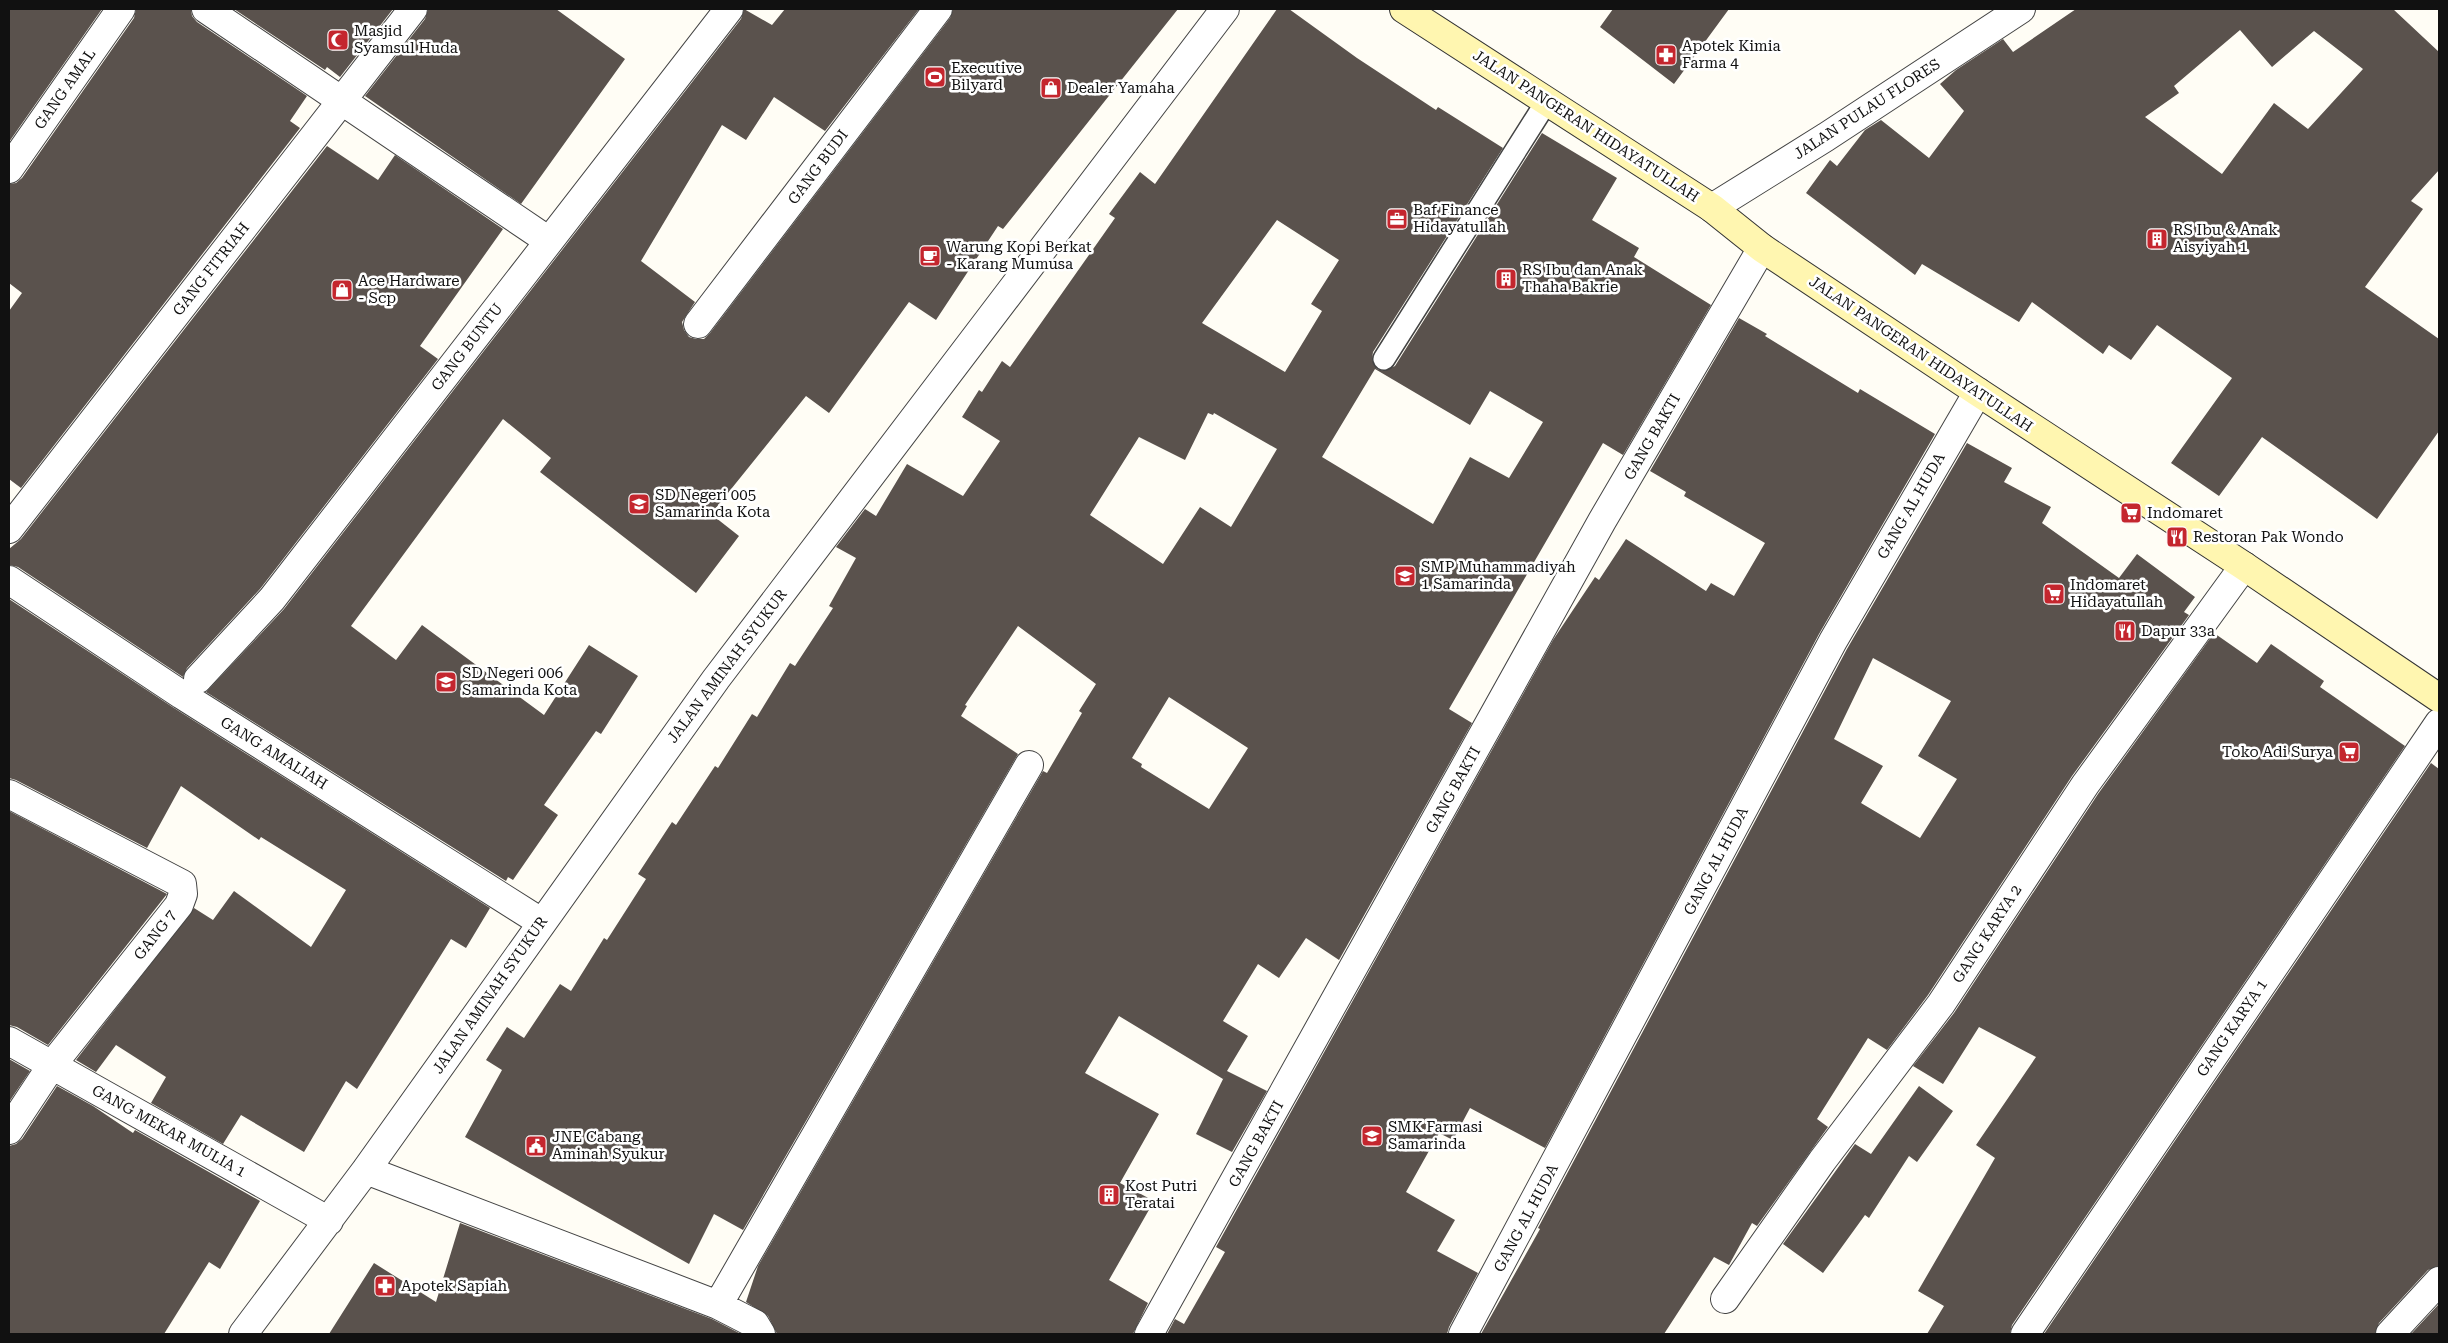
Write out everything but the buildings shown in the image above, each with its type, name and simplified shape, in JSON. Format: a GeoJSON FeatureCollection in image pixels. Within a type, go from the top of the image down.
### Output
{"type":"FeatureCollection","features":[{"type":"Feature","properties":{"kind":"main road","name":"JALAN PANGERAN HIDAYATULLAH"},"geometry":{"type":"LineString","coordinates":[[1404,9],[1712,208],[1762,248],[2244,566],[2439,698]]}},
{"type":"Feature","properties":{"kind":"street","name":"GANG AMAL"},"geometry":{"type":"LineString","coordinates":[[9,169],[121,9]]}},
{"type":"Feature","properties":{"kind":"street"},"geometry":{"type":"LineString","coordinates":[[206,9],[238,17],[343,99],[549,241]]}},
{"type":"Feature","properties":{"kind":"street","name":"GANG FITRIAH"},"geometry":{"type":"LineString","coordinates":[[9,529],[413,9]]}},
{"type":"Feature","properties":{"kind":"street","name":"GANG BUNTU"},"geometry":{"type":"LineString","coordinates":[[198,679],[272,599],[729,9]]}},
{"type":"Feature","properties":{"kind":"street","name":"GANG BUDI"},"geometry":{"type":"LineString","coordinates":[[698,324],[938,9]]}},
{"type":"Feature","properties":{"kind":"street","name":"JALAN AMINAH SYUKUR"},"geometry":{"type":"LineString","coordinates":[[243,1334],[366,1170],[541,922],[716,680],[1225,9]]}},
{"type":"Feature","properties":{"kind":"street","name":"JALAN PULAU FLORES"},"geometry":{"type":"LineString","coordinates":[[1712,208],[1826,137],[2021,9]]}},
{"type":"Feature","properties":{"kind":"street","name":"GANG BAKTI"},"geometry":{"type":"LineString","coordinates":[[1149,1334],[1602,521],[1762,248]]}},
{"type":"Feature","properties":{"kind":"street","name":"GANG AL HUDA"},"geometry":{"type":"LineString","coordinates":[[1463,1334],[1832,640],[1978,392]]}},
{"type":"Feature","properties":{"kind":"street","name":"GANG KARYA 2"},"geometry":{"type":"LineString","coordinates":[[1725,1299],[1822,1161],[1941,1004],[2085,785],[2244,566]]}},
{"type":"Feature","properties":{"kind":"street","name":"GANG AMALIAH"},"geometry":{"type":"LineString","coordinates":[[9,580],[182,695],[541,922]]}},
{"type":"Feature","properties":{"kind":"street","name":"GANG KARYA 1"},"geometry":{"type":"LineString","coordinates":[[2025,1334],[2439,722]]}},
{"type":"Feature","properties":{"kind":"street"},"geometry":{"type":"LineString","coordinates":[[718,1305],[1029,766]]}},
{"type":"Feature","properties":{"kind":"street","name":"GANG 7"},"geometry":{"type":"LineString","coordinates":[[9,794],[182,884],[183,894],[179,905],[52,1065]]}},
{"type":"Feature","properties":{"kind":"street","name":"GANG MEKAR MULIA 1"},"geometry":{"type":"LineString","coordinates":[[9,1041],[329,1221]]}},
{"type":"Feature","properties":{"kind":"street"},"geometry":{"type":"LineString","coordinates":[[9,1130],[52,1065]]}},
{"type":"Feature","properties":{"kind":"street"},"geometry":{"type":"LineString","coordinates":[[366,1170],[718,1305],[755,1324],[761,1334]]}},
{"type":"Feature","properties":{"kind":"street"},"geometry":{"type":"LineString","coordinates":[[2390,1334],[2439,1281]]}},
{"type":"Feature","properties":{"kind":"lane"},"geometry":{"type":"LineString","coordinates":[[1384,359],[1547,101]]}},
{"type":"Feature","properties":{"kind":"place","name":"Masjid Syamsul Huda"},"geometry":{"type":"Point","coordinates":[338,40]}},
{"type":"Feature","properties":{"kind":"place","name":"Apotek Kimia Farma 4"},"geometry":{"type":"Point","coordinates":[1666,55]}},
{"type":"Feature","properties":{"kind":"place","name":"Executive Bilyard"},"geometry":{"type":"Point","coordinates":[935,77]}},
{"type":"Feature","properties":{"kind":"place","name":"Dealer Yamaha"},"geometry":{"type":"Point","coordinates":[1051,88]}},
{"type":"Feature","properties":{"kind":"place","name":"Baf Finance Hidayatullah"},"geometry":{"type":"Point","coordinates":[1397,219]}},
{"type":"Feature","properties":{"kind":"place","name":"RS Ibu & Anak Aisyiyah 1"},"geometry":{"type":"Point","coordinates":[2157,239]}},
{"type":"Feature","properties":{"kind":"place","name":"Warung Kopi Berkat - Karang Mumusa"},"geometry":{"type":"Point","coordinates":[930,256]}},
{"type":"Feature","properties":{"kind":"place","name":"RS Ibu dan Anak Thaha Bakrie"},"geometry":{"type":"Point","coordinates":[1506,279]}},
{"type":"Feature","properties":{"kind":"place","name":"Ace Hardware - Scp"},"geometry":{"type":"Point","coordinates":[342,290]}},
{"type":"Feature","properties":{"kind":"place","name":"SD Negeri 005 Samarinda Kota"},"geometry":{"type":"Point","coordinates":[639,504]}},
{"type":"Feature","properties":{"kind":"place","name":"Indomaret"},"geometry":{"type":"Point","coordinates":[2131,513]}},
{"type":"Feature","properties":{"kind":"place","name":"Restoran Pak Wondo"},"geometry":{"type":"Point","coordinates":[2177,537]}},
{"type":"Feature","properties":{"kind":"place","name":"SMP Muhammadiyah 1 Samarinda"},"geometry":{"type":"Point","coordinates":[1405,576]}},
{"type":"Feature","properties":{"kind":"place","name":"Indomaret Hidayatullah"},"geometry":{"type":"Point","coordinates":[2054,594]}},
{"type":"Feature","properties":{"kind":"place","name":"Dapur 33a"},"geometry":{"type":"Point","coordinates":[2125,631]}},
{"type":"Feature","properties":{"kind":"place","name":"SD Negeri 006 Samarinda Kota"},"geometry":{"type":"Point","coordinates":[446,682]}},
{"type":"Feature","properties":{"kind":"place","name":"Toko Adi Surya"},"geometry":{"type":"Point","coordinates":[2349,752]}},
{"type":"Feature","properties":{"kind":"place","name":"SMK Farmasi Samarinda"},"geometry":{"type":"Point","coordinates":[1372,1136]}},
{"type":"Feature","properties":{"kind":"place","name":"JNE Cabang Aminah Syukur"},"geometry":{"type":"Point","coordinates":[536,1146]}},
{"type":"Feature","properties":{"kind":"place","name":"Kost Putri Teratai"},"geometry":{"type":"Point","coordinates":[1109,1195]}},
{"type":"Feature","properties":{"kind":"place","name":"Apotek Sapiah"},"geometry":{"type":"Point","coordinates":[385,1286]}}]}
